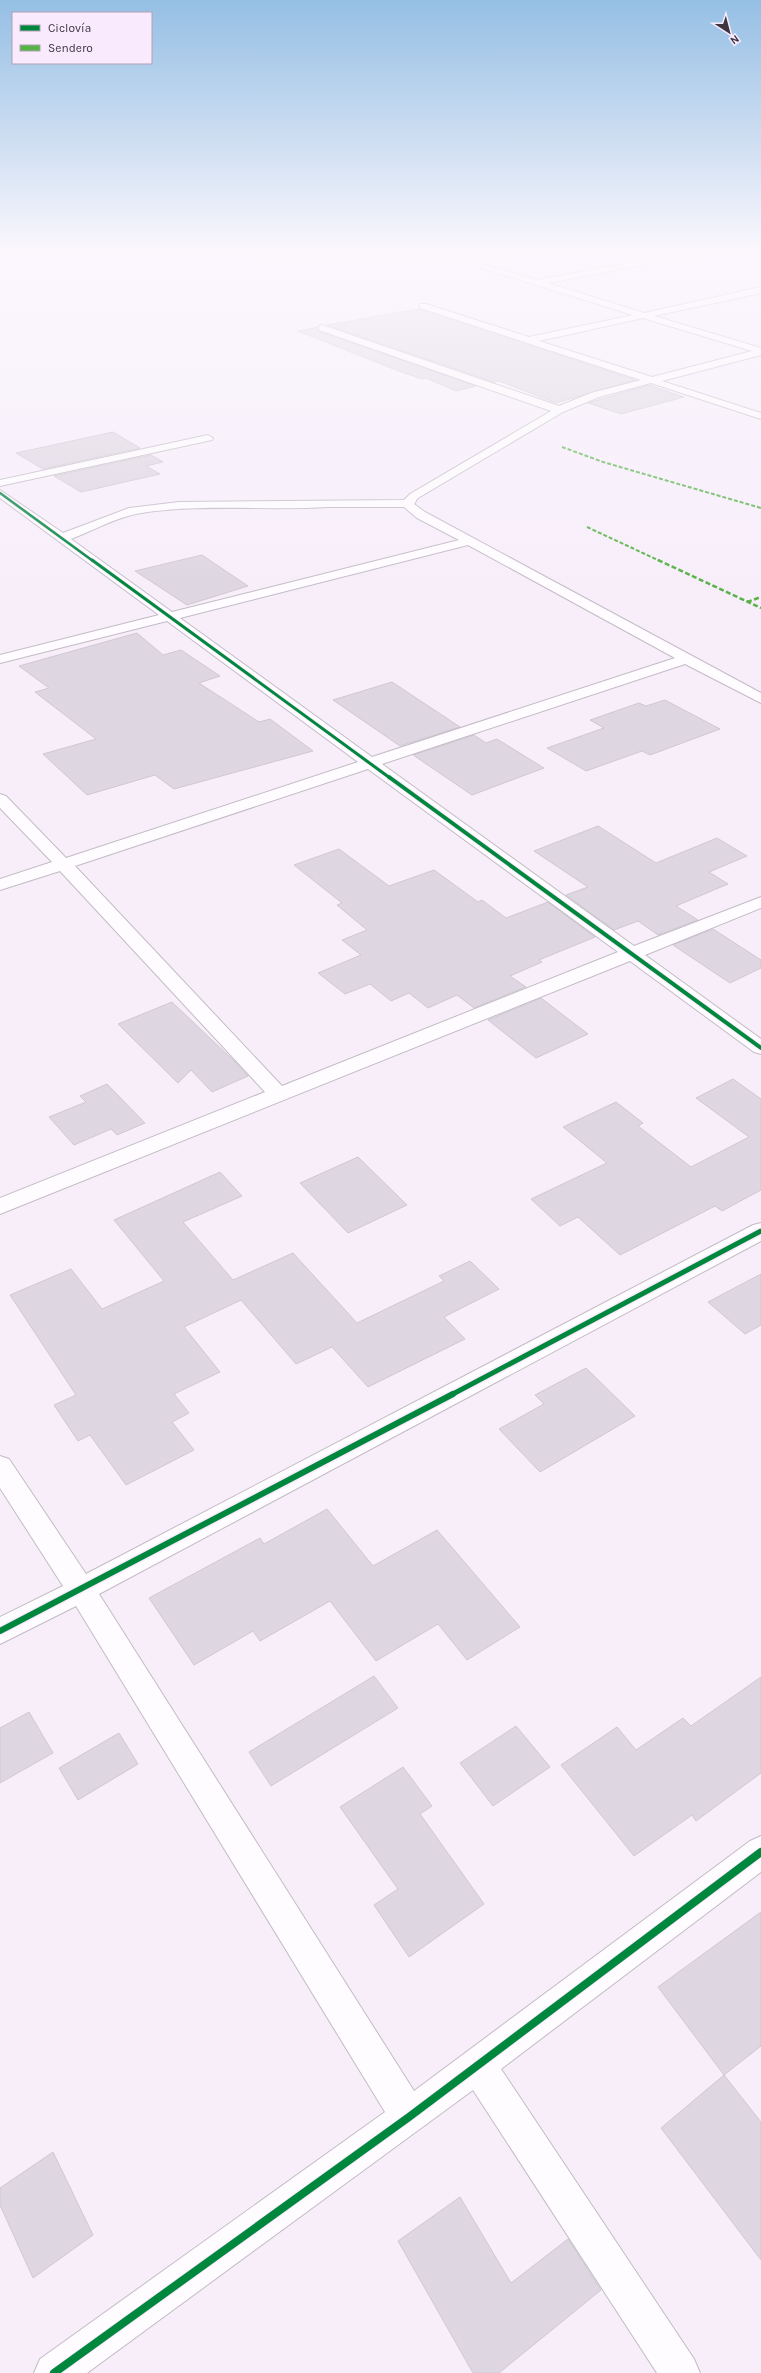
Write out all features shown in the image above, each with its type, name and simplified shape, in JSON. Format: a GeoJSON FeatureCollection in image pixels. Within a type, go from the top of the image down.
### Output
{"type":"FeatureCollection","features":[{"type":"Feature","properties":{"kind":"street"},"geometry":{"type":"LineString","coordinates":[[422,363],[559,410]]}},
{"type":"Feature","properties":{"kind":"street"},"geometry":{"type":"LineString","coordinates":[[596,363],[761,416]]}},
{"type":"Feature","properties":{"kind":"street"},"geometry":{"type":"LineString","coordinates":[[406,504],[414,496],[496,449],[559,410],[595,395],[718,363]]}},
{"type":"Feature","properties":{"kind":"street"},"geometry":{"type":"LineString","coordinates":[[0,483],[208,438]]}},
{"type":"Feature","properties":{"kind":"street"},"geometry":{"type":"LineString","coordinates":[[0,493],[761,1048]]}},
{"type":"Feature","properties":{"kind":"street"},"geometry":{"type":"LineString","coordinates":[[62,538],[133,512],[178,506],[285,506],[328,503],[406,504],[421,515],[761,699]]}},
{"type":"Feature","properties":{"kind":"street"},"geometry":{"type":"LineString","coordinates":[[0,659],[471,541]]}},
{"type":"Feature","properties":{"kind":"street"},"geometry":{"type":"LineString","coordinates":[[0,885],[373,764],[686,659]]}},
{"type":"Feature","properties":{"kind":"street"},"geometry":{"type":"LineString","coordinates":[[0,799],[64,865],[278,1094]]}},
{"type":"Feature","properties":{"kind":"street"},"geometry":{"type":"LineString","coordinates":[[0,1206],[761,902]]}},
{"type":"Feature","properties":{"kind":"street"},"geometry":{"type":"LineString","coordinates":[[0,1631],[81,1590],[761,1231]]}},
{"type":"Feature","properties":{"kind":"street"},"geometry":{"type":"LineString","coordinates":[[0,1466],[81,1590],[409,2117]]}},
{"type":"Feature","properties":{"kind":"street"},"geometry":{"type":"LineString","coordinates":[[54,2373],[409,2117],[761,1852]]}},
{"type":"Feature","properties":{"kind":"street"},"geometry":{"type":"LineString","coordinates":[[478,2066],[680,2373]]}},
{"type":"Feature","properties":{"kind":"building"},"geometry":{"type":"Polygon","coordinates":[[[378,363],[410,363],[476,386],[456,391],[426,378],[422,379],[378,363]]]}},
{"type":"Feature","properties":{"kind":"building"},"geometry":{"type":"Polygon","coordinates":[[[438,363],[583,363],[635,380],[556,403],[499,381],[494,382],[438,363]]]}},
{"type":"Feature","properties":{"kind":"building"},"geometry":{"type":"Polygon","coordinates":[[[649,385],[684,397],[621,414],[588,403],[649,385]]]}},
{"type":"Feature","properties":{"kind":"building"},"geometry":{"type":"Polygon","coordinates":[[[113,432],[140,448],[43,469],[16,453],[113,432]]]}},
{"type":"Feature","properties":{"kind":"building"},"geometry":{"type":"Polygon","coordinates":[[[151,455],[163,462],[146,466],[160,474],[81,492],[54,476],[151,455]]]}},
{"type":"Feature","properties":{"kind":"building"},"geometry":{"type":"Polygon","coordinates":[[[202,555],[248,586],[187,605],[135,571],[202,555]]]}},
{"type":"Feature","properties":{"kind":"building"},"geometry":{"type":"Polygon","coordinates":[[[137,633],[163,655],[181,650],[220,676],[199,683],[259,722],[270,719],[313,751],[174,789],[155,775],[87,795],[43,754],[96,739],[35,692],[49,688],[19,666],[137,633]]]}},
{"type":"Feature","properties":{"kind":"building"},"geometry":{"type":"Polygon","coordinates":[[[392,682],[460,727],[400,746],[333,700],[392,682]]]}},
{"type":"Feature","properties":{"kind":"building"},"geometry":{"type":"Polygon","coordinates":[[[665,700],[720,729],[650,755],[642,751],[586,771],[547,748],[604,728],[590,720],[639,703],[646,706],[665,700]]]}},
{"type":"Feature","properties":{"kind":"building"},"geometry":{"type":"Polygon","coordinates":[[[474,735],[486,743],[497,739],[544,768],[472,795],[413,755],[474,735]]]}},
{"type":"Feature","properties":{"kind":"building"},"geometry":{"type":"Polygon","coordinates":[[[598,826],[656,863],[717,838],[747,856],[709,872],[728,884],[676,906],[698,920],[658,935],[638,921],[614,930],[566,895],[588,887],[534,851],[598,826]]]}},
{"type":"Feature","properties":{"kind":"building"},"geometry":{"type":"Polygon","coordinates":[[[339,849],[389,886],[434,870],[478,902],[482,900],[506,918],[548,902],[595,937],[539,960],[542,962],[510,976],[526,987],[474,1008],[457,995],[428,1008],[409,993],[391,1001],[370,984],[345,994],[318,973],[361,955],[342,940],[367,930],[337,905],[342,903],[294,865],[339,849]]]}},
{"type":"Feature","properties":{"kind":"building"},"geometry":{"type":"Polygon","coordinates":[[[713,929],[761,960],[761,968],[730,983],[673,945],[713,929]]]}},
{"type":"Feature","properties":{"kind":"building"},"geometry":{"type":"Polygon","coordinates":[[[541,998],[588,1034],[536,1058],[488,1020],[541,998]]]}},
{"type":"Feature","properties":{"kind":"building"},"geometry":{"type":"Polygon","coordinates":[[[172,1002],[248,1076],[212,1092],[191,1070],[178,1083],[118,1024],[172,1002]]]}},
{"type":"Feature","properties":{"kind":"building"},"geometry":{"type":"Polygon","coordinates":[[[733,1079],[761,1099],[761,1190],[722,1211],[715,1206],[620,1255],[578,1217],[560,1226],[531,1199],[607,1163],[563,1127],[616,1102],[643,1123],[638,1126],[691,1167],[749,1137],[696,1098],[733,1079]]]}},
{"type":"Feature","properties":{"kind":"building"},"geometry":{"type":"Polygon","coordinates":[[[107,1084],[145,1123],[117,1135],[111,1129],[74,1145],[49,1117],[86,1102],[80,1096],[107,1084]]]}},
{"type":"Feature","properties":{"kind":"building"},"geometry":{"type":"Polygon","coordinates":[[[358,1157],[407,1205],[348,1233],[300,1183],[358,1157]]]}},
{"type":"Feature","properties":{"kind":"building"},"geometry":{"type":"Polygon","coordinates":[[[220,1172],[242,1196],[183,1222],[233,1280],[293,1253],[357,1323],[444,1281],[439,1276],[470,1261],[499,1289],[444,1317],[465,1339],[368,1387],[332,1347],[296,1364],[241,1300],[184,1327],[220,1372],[174,1394],[189,1413],[172,1422],[194,1450],[126,1485],[90,1435],[78,1441],[54,1405],[76,1395],[10,1295],[71,1269],[102,1309],[164,1281],[114,1220],[220,1172]]]}},
{"type":"Feature","properties":{"kind":"building"},"geometry":{"type":"Polygon","coordinates":[[[761,1274],[761,1325],[745,1334],[708,1302],[761,1274]]]}},
{"type":"Feature","properties":{"kind":"building"},"geometry":{"type":"Polygon","coordinates":[[[586,1368],[635,1416],[540,1472],[499,1429],[544,1404],[535,1395],[586,1368]]]}},
{"type":"Feature","properties":{"kind":"building"},"geometry":{"type":"Polygon","coordinates":[[[327,1509],[373,1566],[437,1530],[520,1627],[467,1660],[438,1624],[376,1661],[330,1601],[260,1641],[253,1631],[194,1665],[149,1598],[260,1538],[264,1544],[327,1509]]]}},
{"type":"Feature","properties":{"kind":"building"},"geometry":{"type":"Polygon","coordinates":[[[374,1676],[398,1708],[271,1786],[249,1752],[374,1676]]]}},
{"type":"Feature","properties":{"kind":"building"},"geometry":{"type":"Polygon","coordinates":[[[761,1677],[761,1773],[696,1821],[692,1815],[634,1856],[561,1765],[617,1727],[636,1750],[683,1718],[691,1726],[761,1677]]]}},
{"type":"Feature","properties":{"kind":"building"},"geometry":{"type":"Polygon","coordinates":[[[29,1712],[53,1753],[0,1783],[0,1728],[29,1712]]]}},
{"type":"Feature","properties":{"kind":"building"},"geometry":{"type":"Polygon","coordinates":[[[516,1726],[550,1767],[493,1806],[460,1763],[516,1726]]]}},
{"type":"Feature","properties":{"kind":"building"},"geometry":{"type":"Polygon","coordinates":[[[119,1733],[138,1764],[78,1800],[59,1768],[119,1733]]]}},
{"type":"Feature","properties":{"kind":"building"},"geometry":{"type":"Polygon","coordinates":[[[403,1767],[432,1806],[420,1814],[484,1904],[409,1957],[374,1905],[398,1889],[340,1807],[403,1767]]]}},
{"type":"Feature","properties":{"kind":"building"},"geometry":{"type":"Polygon","coordinates":[[[761,1912],[761,2046],[724,2075],[658,1987],[761,1912]]]}},
{"type":"Feature","properties":{"kind":"building"},"geometry":{"type":"Polygon","coordinates":[[[724,2075],[761,2122],[761,2260],[661,2128],[724,2075]]]}},
{"type":"Feature","properties":{"kind":"building"},"geometry":{"type":"Polygon","coordinates":[[[53,2152],[93,2235],[33,2278],[0,2205],[0,2188],[53,2152]]]}},
{"type":"Feature","properties":{"kind":"building"},"geometry":{"type":"Polygon","coordinates":[[[460,2197],[511,2283],[568,2239],[601,2290],[499,2373],[473,2373],[398,2241],[460,2197]]]}},
{"type":"Feature","properties":{"kind":"marked path"},"geometry":{"type":"LineString","coordinates":[[562,447],[603,462],[761,508]]}},
{"type":"Feature","properties":{"kind":"marked path"},"geometry":{"type":"LineString","coordinates":[[587,527],[761,608]]}},
{"type":"Feature","properties":{"kind":"marked path"},"geometry":{"type":"LineString","coordinates":[[747,602],[761,597]]}},
{"type":"Feature","properties":{"kind":"cycle path"},"geometry":{"type":"LineString","coordinates":[[0,493],[761,1048]]}},
{"type":"Feature","properties":{"kind":"cycle path"},"geometry":{"type":"LineString","coordinates":[[0,1631],[81,1590],[761,1231]]}},
{"type":"Feature","properties":{"kind":"cycle path"},"geometry":{"type":"LineString","coordinates":[[54,2373],[409,2117],[761,1852]]}}]}
